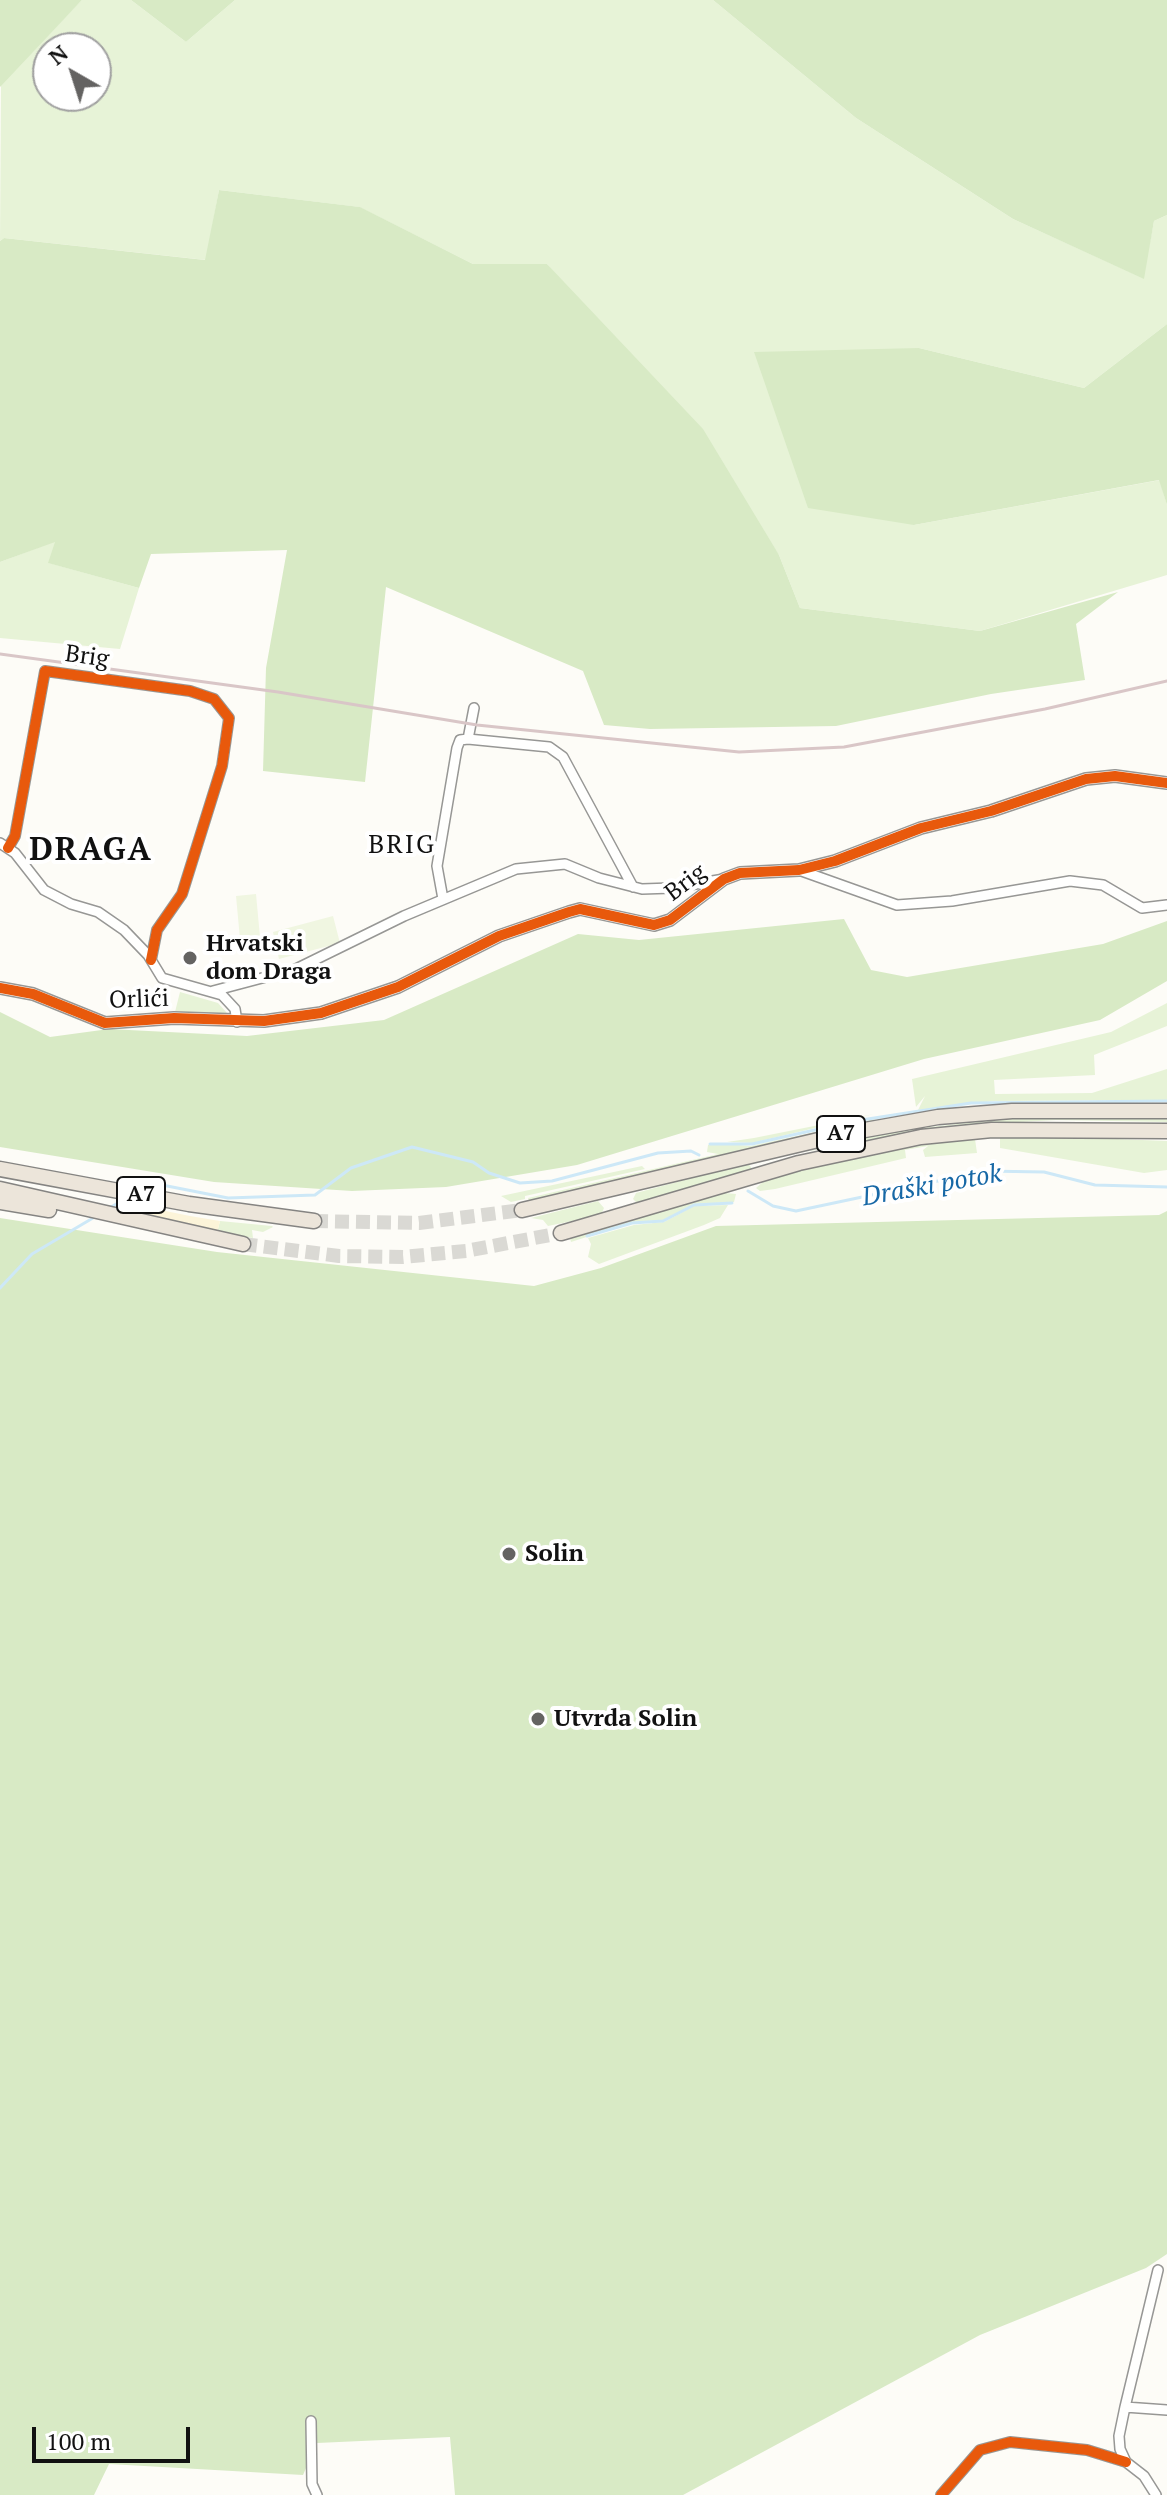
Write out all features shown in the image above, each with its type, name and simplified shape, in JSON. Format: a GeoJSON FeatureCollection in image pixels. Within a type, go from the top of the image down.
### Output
{"type":"FeatureCollection","features":[{"type":"Feature","properties":{"kind":"highway","name":"A7"},"geometry":{"type":"LineString","coordinates":[[522,1210],[833,1136],[938,1117],[1012,1111],[1167,1111]]}},
{"type":"Feature","properties":{"kind":"highway","name":"A7"},"geometry":{"type":"LineString","coordinates":[[561,1233],[799,1163],[921,1137],[992,1130],[1167,1131]]}},
{"type":"Feature","properties":{"kind":"highway","name":"A7"},"geometry":{"type":"LineString","coordinates":[[0,1169],[314,1221]]}},
{"type":"Feature","properties":{"kind":"highway","name":"A7"},"geometry":{"type":"LineString","coordinates":[[0,1189],[119,1222],[243,1244]]}},
{"type":"Feature","properties":{"kind":"highway"},"geometry":{"type":"LineString","coordinates":[[0,1202],[119,1222]]}},
{"type":"Feature","properties":{"kind":"street","name":"Brig"},"geometry":{"type":"LineString","coordinates":[[151,960],[157,930],[182,894],[200,825],[219,776],[229,718],[214,699],[190,691],[45,671],[15,836],[4,845],[44,890],[104,915],[124,930],[151,960],[157,972],[169,982],[213,991],[296,969],[443,899],[516,869],[565,864],[610,882],[633,887],[672,888],[752,871],[799,870],[835,861],[921,828],[991,811],[1086,779],[1115,776],[1167,783]]}},
{"type":"Feature","properties":{"kind":"street"},"geometry":{"type":"LineString","coordinates":[[443,899],[437,866],[457,748],[460,740],[468,739],[474,708]]}},
{"type":"Feature","properties":{"kind":"street","name":"Brig"},"geometry":{"type":"LineString","coordinates":[[468,739],[549,747],[563,757],[633,887]]}},
{"type":"Feature","properties":{"kind":"street","name":"Brig"},"geometry":{"type":"LineString","coordinates":[[799,870],[897,905],[952,901],[1070,881],[1103,885],[1142,908],[1167,905]]}},
{"type":"Feature","properties":{"kind":"street","name":"Brig"},"geometry":{"type":"LineString","coordinates":[[237,1022],[321,1013],[368,999],[421,977],[499,936],[580,909],[630,923],[661,923],[724,879]]}},
{"type":"Feature","properties":{"kind":"street","name":"Orlići"},"geometry":{"type":"LineString","coordinates":[[0,988],[33,994],[105,1023],[174,1018],[237,1022]]}},
{"type":"Feature","properties":{"kind":"street"},"geometry":{"type":"LineString","coordinates":[[213,991],[230,1002],[237,1022]]}},
{"type":"Feature","properties":{"kind":"street"},"geometry":{"type":"LineString","coordinates":[[1126,2462],[1120,2449],[1119,2436],[1158,2270]]}},
{"type":"Feature","properties":{"kind":"street"},"geometry":{"type":"LineString","coordinates":[[1125,2407],[1167,2410]]}},
{"type":"Feature","properties":{"kind":"street"},"geometry":{"type":"LineString","coordinates":[[311,2421],[311,2472],[317,2495]]}},
{"type":"Feature","properties":{"kind":"street"},"geometry":{"type":"LineString","coordinates":[[941,2495],[980,2450],[1010,2442],[1087,2450],[1126,2462],[1144,2476],[1156,2495]]}},
{"type":"Feature","properties":{"kind":"green space"},"geometry":{"type":"Polygon","coordinates":[[[0,0],[82,0],[52,32],[32,32],[32,53],[0,87],[0,0]]]}},
{"type":"Feature","properties":{"kind":"green space"},"geometry":{"type":"Polygon","coordinates":[[[82,0],[131,0],[186,42],[235,0],[713,0],[856,118],[1013,219],[1143,278],[1154,221],[1167,215],[1167,324],[1084,388],[919,348],[914,525],[1160,480],[1167,505],[1167,575],[980,631],[800,608],[779,555],[547,264],[473,264],[359,207],[219,190],[206,260],[4,238],[0,241],[1,83],[32,51],[32,112],[112,112],[112,32],[51,32],[82,0]]]}},
{"type":"Feature","properties":{"kind":"green space"},"geometry":{"type":"Polygon","coordinates":[[[131,0],[235,0],[186,42],[131,0]]]}},
{"type":"Feature","properties":{"kind":"green space"},"geometry":{"type":"Polygon","coordinates":[[[713,0],[1167,0],[1167,215],[1154,221],[1144,279],[1013,219],[856,118],[713,0]]]}},
{"type":"Feature","properties":{"kind":"green space"},"geometry":{"type":"Polygon","coordinates":[[[219,190],[360,207],[473,264],[547,264],[703,429],[779,555],[800,608],[980,631],[1118,592],[1076,624],[1085,680],[991,694],[836,726],[650,729],[604,725],[583,671],[386,587],[365,782],[263,771],[266,668],[287,550],[151,554],[139,588],[48,563],[55,542],[0,562],[0,241],[4,238],[205,260],[219,190]]]}},
{"type":"Feature","properties":{"kind":"green space"},"geometry":{"type":"Polygon","coordinates":[[[1167,324],[1167,505],[1159,480],[914,525],[808,508],[754,352],[919,348],[1084,388],[1167,324]]]}},
{"type":"Feature","properties":{"kind":"green space"},"geometry":{"type":"Polygon","coordinates":[[[56,541],[49,563],[139,588],[120,649],[0,638],[0,562],[56,541]]]}},
{"type":"Feature","properties":{"kind":"green space"},"geometry":{"type":"Polygon","coordinates":[[[256,894],[260,937],[240,939],[236,896],[256,894]]]}},
{"type":"Feature","properties":{"kind":"green space"},"geometry":{"type":"Polygon","coordinates":[[[333,916],[340,943],[279,959],[273,932],[333,916]]]}},
{"type":"Feature","properties":{"kind":"green space"},"geometry":{"type":"Polygon","coordinates":[[[844,919],[871,970],[907,977],[1103,944],[1167,921],[1167,981],[1100,1020],[924,1059],[577,1165],[446,1187],[352,1191],[214,1182],[0,1147],[0,1012],[50,1037],[109,1029],[247,1036],[384,1020],[578,934],[639,940],[844,919]]]}},
{"type":"Feature","properties":{"kind":"green space"},"geometry":{"type":"Polygon","coordinates":[[[180,992],[218,1003],[227,1013],[196,1017],[175,1012],[180,992]]]}},
{"type":"Feature","properties":{"kind":"green space"},"geometry":{"type":"Polygon","coordinates":[[[1167,1003],[1167,1026],[1094,1055],[1095,1075],[994,1080],[995,1094],[1092,1093],[1167,1069],[1167,1100],[994,1101],[918,1110],[925,1096],[916,1107],[912,1079],[1111,1032],[1167,1003]]]}},
{"type":"Feature","properties":{"kind":"green space"},"geometry":{"type":"Polygon","coordinates":[[[874,1114],[752,1143],[727,1142],[754,1138],[874,1114]]]}},
{"type":"Feature","properties":{"kind":"green space"},"geometry":{"type":"Polygon","coordinates":[[[1024,1117],[1167,1118],[1167,1122],[1056,1120],[985,1124],[916,1132],[804,1152],[901,1130],[1024,1117]]]}},
{"type":"Feature","properties":{"kind":"green space"},"geometry":{"type":"Polygon","coordinates":[[[874,1119],[529,1201],[528,1198],[718,1154],[707,1152],[708,1145],[716,1143],[751,1146],[874,1119]]]}},
{"type":"Feature","properties":{"kind":"green space"},"geometry":{"type":"Polygon","coordinates":[[[1000,1137],[1167,1141],[1167,1170],[1144,1173],[1000,1148],[1000,1137]]]}},
{"type":"Feature","properties":{"kind":"green space"},"geometry":{"type":"Polygon","coordinates":[[[975,1139],[977,1153],[925,1157],[923,1150],[928,1146],[905,1150],[906,1158],[775,1189],[760,1191],[756,1188],[764,1181],[817,1166],[905,1147],[975,1139]]]}},
{"type":"Feature","properties":{"kind":"green space"},"geometry":{"type":"Polygon","coordinates":[[[748,1163],[753,1170],[638,1204],[633,1199],[636,1193],[748,1163]]]}},
{"type":"Feature","properties":{"kind":"green space"},"geometry":{"type":"Polygon","coordinates":[[[642,1166],[645,1169],[525,1196],[525,1199],[511,1202],[501,1196],[642,1166]]]}},
{"type":"Feature","properties":{"kind":"green space"},"geometry":{"type":"Polygon","coordinates":[[[725,1193],[736,1194],[734,1202],[694,1204],[663,1220],[633,1222],[571,1242],[570,1238],[725,1193]]]}},
{"type":"Feature","properties":{"kind":"green space"},"geometry":{"type":"Polygon","coordinates":[[[598,1201],[604,1208],[601,1215],[548,1226],[543,1220],[531,1218],[598,1201]]]}},
{"type":"Feature","properties":{"kind":"green space"},"geometry":{"type":"Polygon","coordinates":[[[728,1205],[720,1218],[599,1264],[588,1257],[591,1244],[588,1238],[634,1225],[664,1222],[694,1206],[728,1205]]]}},
{"type":"Feature","properties":{"kind":"green space"},"geometry":{"type":"Polygon","coordinates":[[[1167,1211],[1167,2254],[1146,2268],[980,2335],[683,2495],[455,2495],[450,2437],[317,2443],[303,2475],[109,2464],[94,2495],[0,2495],[0,1218],[217,1252],[534,1286],[601,1268],[716,1226],[1159,1215],[1167,1211]]]}},
{"type":"Feature","properties":{"kind":"green space"},"geometry":{"type":"Polygon","coordinates":[[[220,1221],[273,1227],[263,1232],[252,1230],[253,1238],[217,1233],[220,1221]]]}},
{"type":"Feature","properties":{"kind":"sand"},"geometry":{"type":"Polygon","coordinates":[[[146,1207],[220,1221],[217,1233],[148,1217],[146,1207]]]}},
{"type":"Feature","properties":{"kind":"waterway"},"geometry":{"type":"LineString","coordinates":[[710,1144],[752,1144],[855,1121],[971,1103],[1167,1101]]}},
{"type":"Feature","properties":{"kind":"waterway","name":"Draški potok"},"geometry":{"type":"LineString","coordinates":[[142,1189],[152,1183],[228,1198],[315,1195],[351,1168],[412,1147],[473,1162],[489,1173],[520,1183],[552,1181],[658,1153],[691,1151],[699,1155]]}},
{"type":"Feature","properties":{"kind":"waterway","name":"Draški potok"},"geometry":{"type":"LineString","coordinates":[[748,1191],[773,1206],[796,1211],[985,1171],[1044,1172],[1095,1185],[1167,1187]]}},
{"type":"Feature","properties":{"kind":"waterway","name":"Draški potok"},"geometry":{"type":"LineString","coordinates":[[111,1207],[125,1199]]}},
{"type":"Feature","properties":{"kind":"waterway"},"geometry":{"type":"LineString","coordinates":[[587,1236],[632,1223],[663,1221],[694,1205],[732,1203]]}},
{"type":"Feature","properties":{"kind":"waterway","name":"Draški potok"},"geometry":{"type":"LineString","coordinates":[[0,1288],[32,1254],[98,1215]]}},
{"type":"Feature","properties":{"kind":"tunnel"},"geometry":{"type":"LineString","coordinates":[[314,1221],[419,1223],[522,1210]]}},
{"type":"Feature","properties":{"kind":"tunnel"},"geometry":{"type":"LineString","coordinates":[[243,1244],[339,1256],[403,1257],[466,1251],[561,1233]]}},
{"type":"Feature","properties":{"kind":"railway"},"geometry":{"type":"LineString","coordinates":[[0,654],[278,692],[477,725],[739,752],[844,747],[1045,709],[1167,681]]}},
{"type":"Feature","properties":{"kind":"cycle path"},"geometry":{"type":"LineString","coordinates":[[8,848],[15,836],[45,671],[190,691],[214,699],[229,718],[222,766],[182,894],[157,930],[151,960]]}},
{"type":"Feature","properties":{"kind":"cycle path"},"geometry":{"type":"LineString","coordinates":[[0,988],[33,994],[105,1023],[174,1018],[264,1021],[321,1013],[398,987],[499,936],[580,909],[654,925],[670,920],[724,879],[740,873],[799,870],[835,861],[921,828],[991,811],[1086,779],[1115,776],[1167,783]]}},
{"type":"Feature","properties":{"kind":"cycle path"},"geometry":{"type":"LineString","coordinates":[[941,2495],[980,2450],[1010,2442],[1087,2450],[1126,2462]]}},
{"type":"Feature","properties":{"kind":"place","name":"Hrvatski dom Draga"},"geometry":{"type":"Point","coordinates":[190,958]}},
{"type":"Feature","properties":{"kind":"place","name":"Solin"},"geometry":{"type":"Point","coordinates":[509,1554]}},
{"type":"Feature","properties":{"kind":"place","name":"Utvrda Solin"},"geometry":{"type":"Point","coordinates":[538,1719]}},
{"type":"Feature","properties":{"kind":"district","name":"BRIG"},"geometry":{"type":"Point","coordinates":[402,846]}},
{"type":"Feature","properties":{"kind":"district","name":"DRAGA"},"geometry":{"type":"Point","coordinates":[91,851]}}]}
